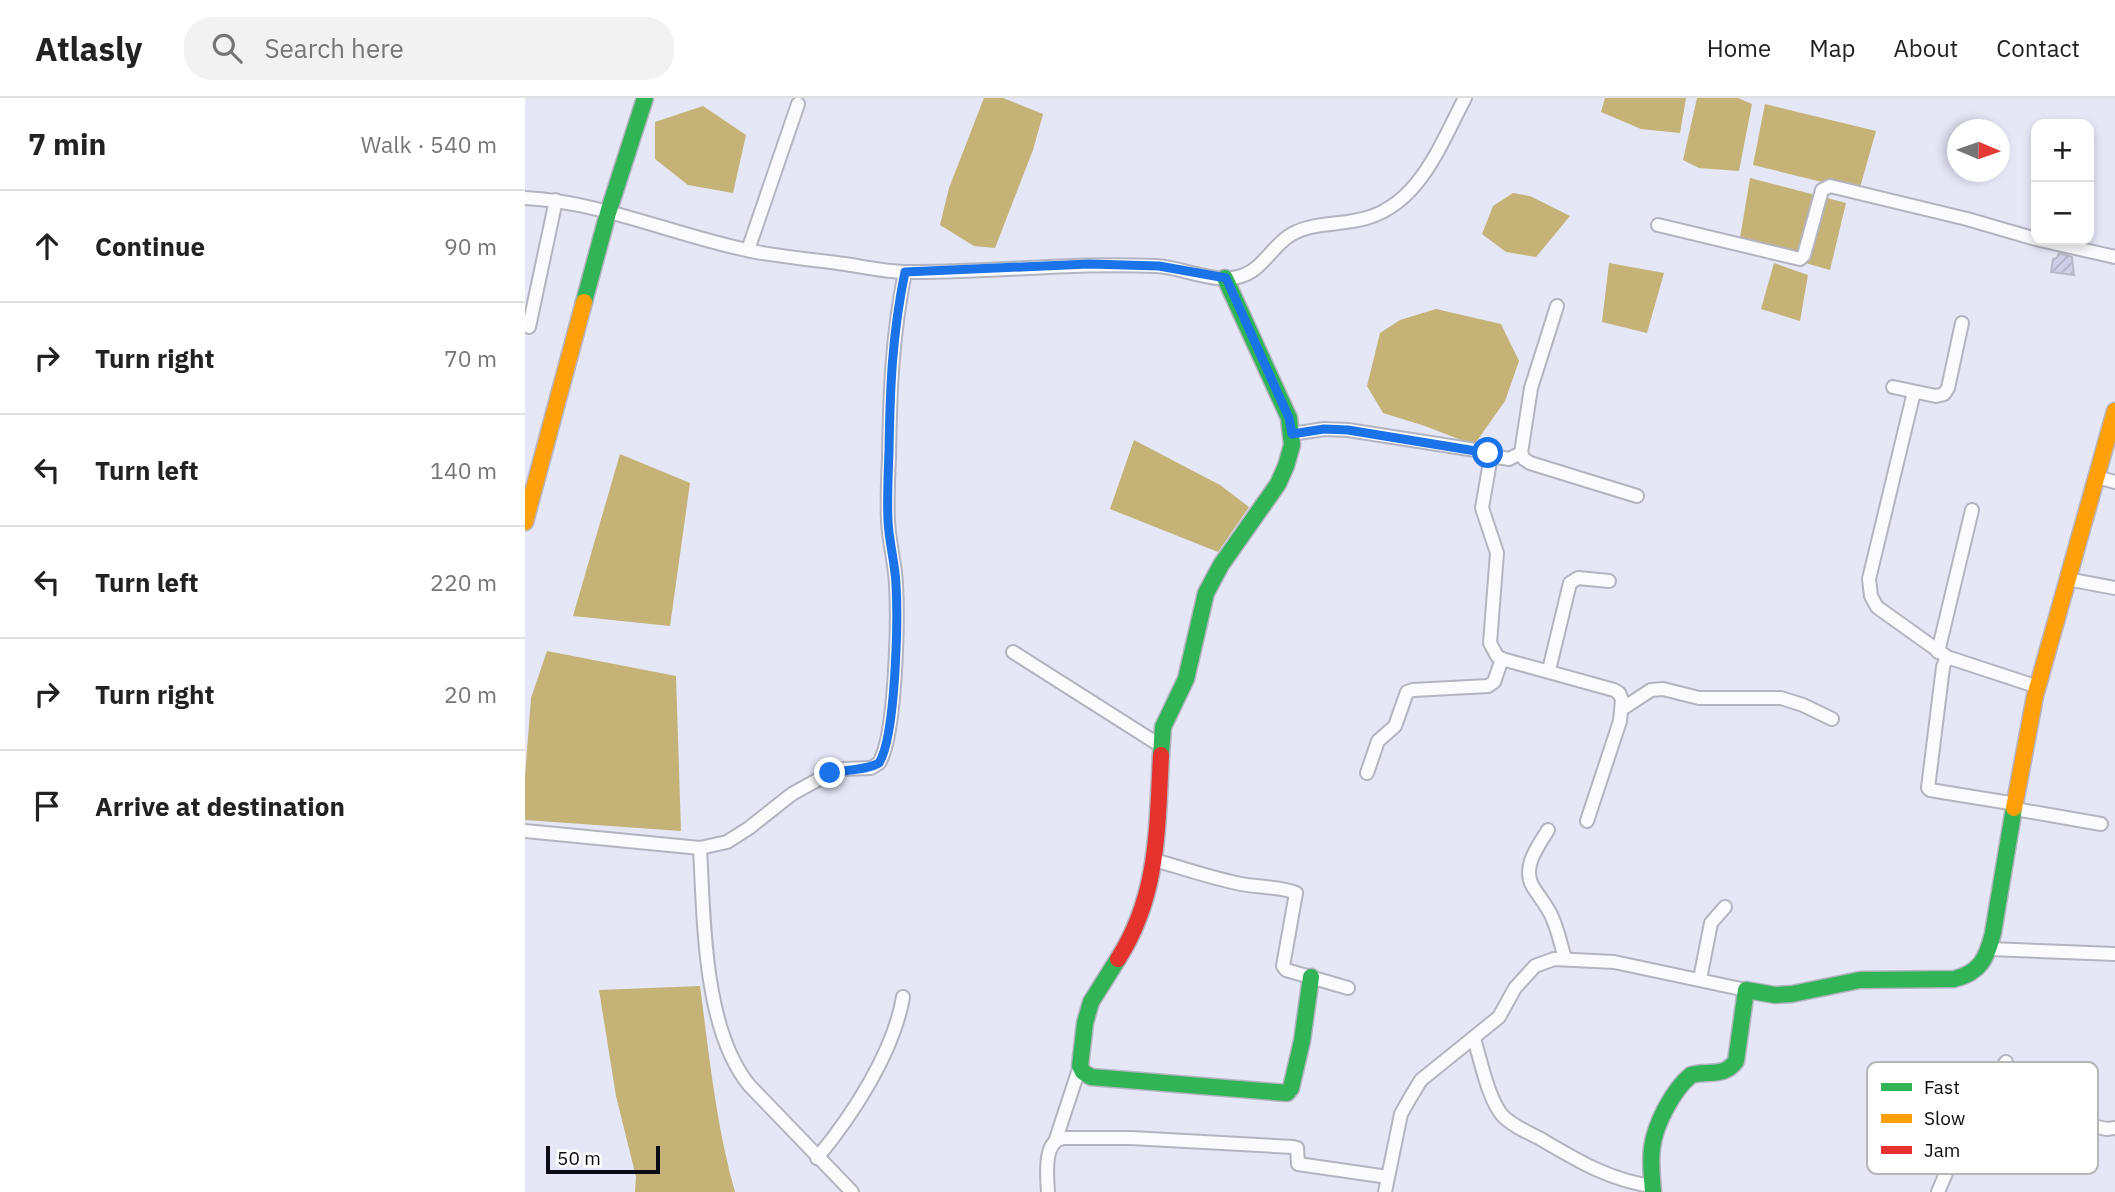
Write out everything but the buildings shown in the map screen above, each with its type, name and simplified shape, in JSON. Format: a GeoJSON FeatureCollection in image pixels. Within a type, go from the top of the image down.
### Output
{"type":"FeatureCollection","features":[{"type":"Feature","properties":{"kind":"street"},"geometry":{"type":"LineString","coordinates":[[525,522],[608,213],[645,98]]}},
{"type":"Feature","properties":{"kind":"street"},"geometry":{"type":"LineString","coordinates":[[525,198],[556,200],[748,250],[905,272],[1089,264],[1159,266],[1226,278],[1244,275],[1256,268],[1273,249],[1291,235],[1310,226],[1360,220],[1386,211],[1403,198],[1435,159],[1465,98]]}},
{"type":"Feature","properties":{"kind":"street"},"geometry":{"type":"LineString","coordinates":[[748,250],[798,104]]}},
{"type":"Feature","properties":{"kind":"street"},"geometry":{"type":"LineString","coordinates":[[1658,225],[1800,259],[1804,255],[1822,190],[1830,186],[2031,237]]}},
{"type":"Feature","properties":{"kind":"street"},"geometry":{"type":"LineString","coordinates":[[529,327],[556,200]]}},
{"type":"Feature","properties":{"kind":"street"},"geometry":{"type":"LineString","coordinates":[[2064,245],[2115,257]]}},
{"type":"Feature","properties":{"kind":"street"},"geometry":{"type":"LineString","coordinates":[[525,831],[700,848],[727,842],[792,794],[830,773],[844,769],[871,768],[882,758],[892,704],[897,622],[896,581],[888,521],[890,379],[893,342],[905,272]]}},
{"type":"Feature","properties":{"kind":"street"},"geometry":{"type":"LineString","coordinates":[[1048,1192],[1050,1152],[1080,1066],[1088,1011],[1134,934],[1143,911],[1154,860],[1161,746],[1166,716],[1185,681],[1197,620],[1210,582],[1285,471],[1292,448],[1292,434],[1285,407],[1226,278]]}},
{"type":"Feature","properties":{"kind":"street"},"geometry":{"type":"LineString","coordinates":[[1557,306],[1531,388],[1521,453],[1530,463],[1637,496]]}},
{"type":"Feature","properties":{"kind":"street"},"geometry":{"type":"LineString","coordinates":[[1893,387],[1936,396],[1944,394],[1948,388],[1962,323]]}},
{"type":"Feature","properties":{"kind":"street"},"geometry":{"type":"LineString","coordinates":[[1914,392],[1869,579],[1871,596],[1877,607],[1943,654],[2038,687]]}},
{"type":"Feature","properties":{"kind":"street"},"geometry":{"type":"LineString","coordinates":[[1385,1192],[1401,1114],[1421,1080],[1499,1017],[1524,975],[1535,966],[1554,959],[1614,962],[1775,995],[1860,980],[1966,978],[1978,971],[1989,949],[2027,730],[2115,411]]}},
{"type":"Feature","properties":{"kind":"street"},"geometry":{"type":"LineString","coordinates":[[1292,434],[1324,429],[1348,430],[1482,451],[1491,456],[1510,459],[1521,453]]}},
{"type":"Feature","properties":{"kind":"street"},"geometry":{"type":"LineString","coordinates":[[1491,456],[1482,508],[1497,553],[1490,643],[1497,656],[1619,693],[1622,709],[1587,821]]}},
{"type":"Feature","properties":{"kind":"street"},"geometry":{"type":"LineString","coordinates":[[2097,477],[2115,482]]}},
{"type":"Feature","properties":{"kind":"street"},"geometry":{"type":"LineString","coordinates":[[1972,510],[1943,654],[1929,788],[2101,824]]}},
{"type":"Feature","properties":{"kind":"street"},"geometry":{"type":"LineString","coordinates":[[1549,670],[1570,583],[1578,578],[1609,581]]}},
{"type":"Feature","properties":{"kind":"street"},"geometry":{"type":"LineString","coordinates":[[2067,579],[2115,588]]}},
{"type":"Feature","properties":{"kind":"street"},"geometry":{"type":"LineString","coordinates":[[1013,652],[1161,746]]}},
{"type":"Feature","properties":{"kind":"street"},"geometry":{"type":"LineString","coordinates":[[1367,773],[1378,741],[1395,726],[1406,692],[1488,687],[1494,682],[1502,659]]}},
{"type":"Feature","properties":{"kind":"street"},"geometry":{"type":"LineString","coordinates":[[1622,709],[1656,688],[1699,698],[1781,698],[1832,719]]}},
{"type":"Feature","properties":{"kind":"street"},"geometry":{"type":"LineString","coordinates":[[1548,830],[1532,855],[1529,872],[1531,884],[1542,897],[1553,918],[1565,959]]}},
{"type":"Feature","properties":{"kind":"street"},"geometry":{"type":"LineString","coordinates":[[700,848],[707,964],[724,1036],[738,1072],[852,1192]]}},
{"type":"Feature","properties":{"kind":"street"},"geometry":{"type":"LineString","coordinates":[[1154,860],[1234,883],[1296,893],[1283,966],[1286,970],[1348,988]]}},
{"type":"Feature","properties":{"kind":"street"},"geometry":{"type":"LineString","coordinates":[[1700,979],[1711,923],[1724,906]]}},
{"type":"Feature","properties":{"kind":"street"},"geometry":{"type":"LineString","coordinates":[[1989,949],[2115,954]]}},
{"type":"Feature","properties":{"kind":"street"},"geometry":{"type":"LineString","coordinates":[[1080,1066],[1083,1072],[1091,1077],[1287,1093],[1291,1088],[1302,1041],[1311,977]]}},
{"type":"Feature","properties":{"kind":"street"},"geometry":{"type":"LineString","coordinates":[[1473,1039],[1494,1102],[1503,1116],[1576,1160],[1630,1183],[1653,1189],[1653,1143],[1682,1084],[1689,1076],[1731,1070],[1735,1061],[1746,990]]}},
{"type":"Feature","properties":{"kind":"street"},"geometry":{"type":"LineString","coordinates":[[817,1158],[837,1135],[889,1045],[900,1018],[904,997]]}},
{"type":"Feature","properties":{"kind":"street"},"geometry":{"type":"LineString","coordinates":[[1056,1139],[1131,1138],[1293,1147],[1297,1148],[1298,1164],[1388,1177]]}},
{"type":"Feature","properties":{"kind":"street"},"geometry":{"type":"LineString","coordinates":[[1938,1192],[1945,1174]]}},
{"type":"Feature","properties":{"kind":"shaded area"},"geometry":{"type":"Polygon","coordinates":[[[984,98],[1003,98],[1043,114],[1033,150],[995,248],[974,246],[940,225],[949,188],[984,98]]]}},
{"type":"Feature","properties":{"kind":"shaded area"},"geometry":{"type":"Polygon","coordinates":[[[1605,98],[1686,98],[1680,133],[1641,129],[1601,112],[1605,98]]]}},
{"type":"Feature","properties":{"kind":"shaded area"},"geometry":{"type":"Polygon","coordinates":[[[1697,98],[1738,98],[1752,104],[1739,171],[1699,168],[1683,160],[1697,98]]]}},
{"type":"Feature","properties":{"kind":"shaded area"},"geometry":{"type":"Polygon","coordinates":[[[1765,104],[1876,131],[1859,191],[1753,165],[1765,104]]]}},
{"type":"Feature","properties":{"kind":"shaded area"},"geometry":{"type":"Polygon","coordinates":[[[703,106],[746,135],[733,193],[688,185],[655,159],[655,122],[703,106]]]}},
{"type":"Feature","properties":{"kind":"shaded area"},"geometry":{"type":"Polygon","coordinates":[[[1750,178],[1846,203],[1830,270],[1739,244],[1750,178]]]}},
{"type":"Feature","properties":{"kind":"shaded area"},"geometry":{"type":"Polygon","coordinates":[[[1513,193],[1530,196],[1570,216],[1536,257],[1506,252],[1482,234],[1493,206],[1513,193]]]}},
{"type":"Feature","properties":{"kind":"shaded area"},"geometry":{"type":"Polygon","coordinates":[[[1609,263],[1664,273],[1647,333],[1602,322],[1609,263]]]}},
{"type":"Feature","properties":{"kind":"shaded area"},"geometry":{"type":"Polygon","coordinates":[[[1774,263],[1808,275],[1800,321],[1761,309],[1774,263]]]}},
{"type":"Feature","properties":{"kind":"shaded area"},"geometry":{"type":"Polygon","coordinates":[[[1436,309],[1501,324],[1519,361],[1505,401],[1474,445],[1383,413],[1367,386],[1380,333],[1400,320],[1436,309]]]}},
{"type":"Feature","properties":{"kind":"shaded area"},"geometry":{"type":"Polygon","coordinates":[[[1134,440],[1220,485],[1249,507],[1218,552],[1110,509],[1134,440]]]}},
{"type":"Feature","properties":{"kind":"shaded area"},"geometry":{"type":"Polygon","coordinates":[[[620,454],[690,483],[670,626],[573,616],[620,454]]]}},
{"type":"Feature","properties":{"kind":"shaded area"},"geometry":{"type":"Polygon","coordinates":[[[547,651],[676,676],[681,831],[525,820],[525,777],[531,698],[547,651]]]}},
{"type":"Feature","properties":{"kind":"shaded area"},"geometry":{"type":"Polygon","coordinates":[[[700,986],[718,1115],[735,1192],[635,1192],[636,1177],[616,1096],[599,990],[700,986]]]}},
{"type":"Feature","properties":{"kind":"traffic: fast"},"geometry":{"type":"LineString","coordinates":[[584,302],[608,213],[645,98]]}},
{"type":"Feature","properties":{"kind":"traffic: fast"},"geometry":{"type":"LineString","coordinates":[[1161,755],[1163,727],[1186,679],[1206,593],[1221,565],[1278,484],[1292,445],[1289,418],[1225,278]]}},
{"type":"Feature","properties":{"kind":"traffic: fast"},"geometry":{"type":"LineString","coordinates":[[1653,1192],[1651,1153],[1661,1118],[1678,1089],[1691,1075],[1721,1072],[1736,1061],[1746,990],[1775,995],[1860,980],[1954,979],[1970,973],[1981,963],[1993,933],[2014,808]]}},
{"type":"Feature","properties":{"kind":"traffic: fast"},"geometry":{"type":"LineString","coordinates":[[1118,959],[1091,1002],[1085,1023],[1080,1066],[1083,1072],[1091,1077],[1287,1093],[1291,1088],[1302,1041],[1311,977]]}},
{"type":"Feature","properties":{"kind":"traffic: slow"},"geometry":{"type":"LineString","coordinates":[[525,522],[584,302]]}},
{"type":"Feature","properties":{"kind":"traffic: slow"},"geometry":{"type":"LineString","coordinates":[[2014,808],[2035,696],[2115,411]]}},
{"type":"Feature","properties":{"kind":"traffic: jam"},"geometry":{"type":"LineString","coordinates":[[1118,959],[1131,935],[1149,886],[1156,835],[1161,755]]}},
{"type":"Feature","properties":{"kind":"route"},"geometry":{"type":"LineString","coordinates":[[830,773],[844,769],[871,768],[879,763],[892,704],[897,622],[896,581],[888,521],[890,379],[897,309],[905,272],[1089,264],[1159,266],[1226,278],[1289,418],[1292,434],[1306,430],[1348,430],[1488,453]]}}]}
